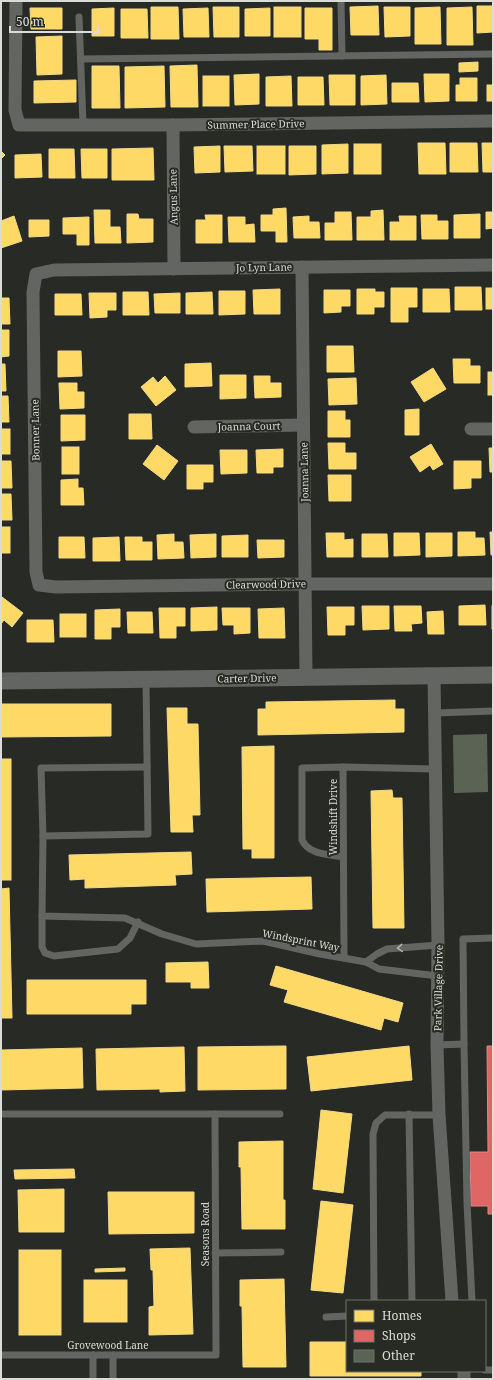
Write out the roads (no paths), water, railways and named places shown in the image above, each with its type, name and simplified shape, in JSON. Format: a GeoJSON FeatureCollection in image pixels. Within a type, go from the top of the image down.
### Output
{"type":"FeatureCollection","features":[{"type":"Feature","properties":{"kind":"street","name":"Summer Place Drive"},"geometry":{"type":"LineString","coordinates":[[16,1],[15,110],[19,125],[173,125],[493,121]]}},
{"type":"Feature","properties":{"kind":"street","name":"Angus Lane"},"geometry":{"type":"LineString","coordinates":[[173,125],[174,269]]}},
{"type":"Feature","properties":{"kind":"street","name":"Jo Lyn Lane"},"geometry":{"type":"LineString","coordinates":[[36,274],[54,270],[493,264]]}},
{"type":"Feature","properties":{"kind":"street","name":"Joanna Lane"},"geometry":{"type":"LineString","coordinates":[[302,267],[306,677]]}},
{"type":"Feature","properties":{"kind":"street","name":"Bonner Lane"},"geometry":{"type":"LineString","coordinates":[[36,274],[33,292],[36,572],[39,585]]}},
{"type":"Feature","properties":{"kind":"street","name":"Joanna Court"},"geometry":{"type":"LineString","coordinates":[[194,426],[303,425]]}},
{"type":"Feature","properties":{"kind":"street"},"geometry":{"type":"LineString","coordinates":[[471,429],[493,428]]}},
{"type":"Feature","properties":{"kind":"street","name":"Clearwood Drive"},"geometry":{"type":"LineString","coordinates":[[39,585],[56,587],[306,584],[493,584]]}},
{"type":"Feature","properties":{"kind":"street","name":"Park Village Drive"},"geometry":{"type":"LineString","coordinates":[[434,675],[438,945],[437,1046],[439,1115],[452,1300]]}},
{"type":"Feature","properties":{"kind":"street","name":"Carter Drive"},"geometry":{"type":"LineString","coordinates":[[1,681],[493,675]]}},
{"type":"Feature","properties":{"kind":"lane"},"geometry":{"type":"LineString","coordinates":[[341,1],[342,56]]}},
{"type":"Feature","properties":{"kind":"lane"},"geometry":{"type":"LineString","coordinates":[[79,17],[83,124]]}},
{"type":"Feature","properties":{"kind":"lane"},"geometry":{"type":"LineString","coordinates":[[81,59],[493,54]]}},
{"type":"Feature","properties":{"kind":"lane"},"geometry":{"type":"LineString","coordinates":[[43,836],[148,834],[146,679]]}},
{"type":"Feature","properties":{"kind":"lane"},"geometry":{"type":"LineString","coordinates":[[435,713],[493,712]]}},
{"type":"Feature","properties":{"kind":"lane"},"geometry":{"type":"LineString","coordinates":[[138,922],[130,938],[118,950],[54,956],[45,953],[42,947],[42,768],[147,767]]}},
{"type":"Feature","properties":{"kind":"lane"},"geometry":{"type":"LineString","coordinates":[[343,767],[302,768],[301,830],[302,840],[305,847],[313,852],[343,857]]}},
{"type":"Feature","properties":{"kind":"lane","name":"Windshift Drive"},"geometry":{"type":"LineString","coordinates":[[344,958],[343,767],[435,769]]}},
{"type":"Feature","properties":{"kind":"lane","name":"Windsprint Way"},"geometry":{"type":"LineString","coordinates":[[42,916],[125,918],[138,922],[162,934],[196,944],[263,941],[366,962],[379,969],[438,976]]}},
{"type":"Feature","properties":{"kind":"lane"},"geometry":{"type":"LineString","coordinates":[[472,1300],[467,1203],[463,939],[493,938]]}},
{"type":"Feature","properties":{"kind":"lane"},"geometry":{"type":"LineString","coordinates":[[366,962],[376,954],[387,949],[438,945]]}},
{"type":"Feature","properties":{"kind":"lane"},"geometry":{"type":"LineString","coordinates":[[437,1046],[464,1044]]}},
{"type":"Feature","properties":{"kind":"lane"},"geometry":{"type":"LineString","coordinates":[[1,1114],[280,1114]]}},
{"type":"Feature","properties":{"kind":"lane","name":"Seasons Road"},"geometry":{"type":"LineString","coordinates":[[215,1114],[216,1355]]}},
{"type":"Feature","properties":{"kind":"lane"},"geometry":{"type":"LineString","coordinates":[[409,1114],[412,1300]]}},
{"type":"Feature","properties":{"kind":"lane"},"geometry":{"type":"LineString","coordinates":[[374,1300],[373,1134],[376,1123],[385,1115],[439,1115]]}},
{"type":"Feature","properties":{"kind":"lane"},"geometry":{"type":"LineString","coordinates":[[215,1253],[281,1252]]}},
{"type":"Feature","properties":{"kind":"lane"},"geometry":{"type":"LineString","coordinates":[[326,1317],[346,1316]]}},
{"type":"Feature","properties":{"kind":"lane","name":"Grovewood Lane"},"geometry":{"type":"LineString","coordinates":[[1,1355],[216,1355]]}},
{"type":"Feature","properties":{"kind":"lane"},"geometry":{"type":"LineString","coordinates":[[93,1355],[93,1379]]}},
{"type":"Feature","properties":{"kind":"lane"},"geometry":{"type":"LineString","coordinates":[[113,1355],[113,1379]]}}]}
